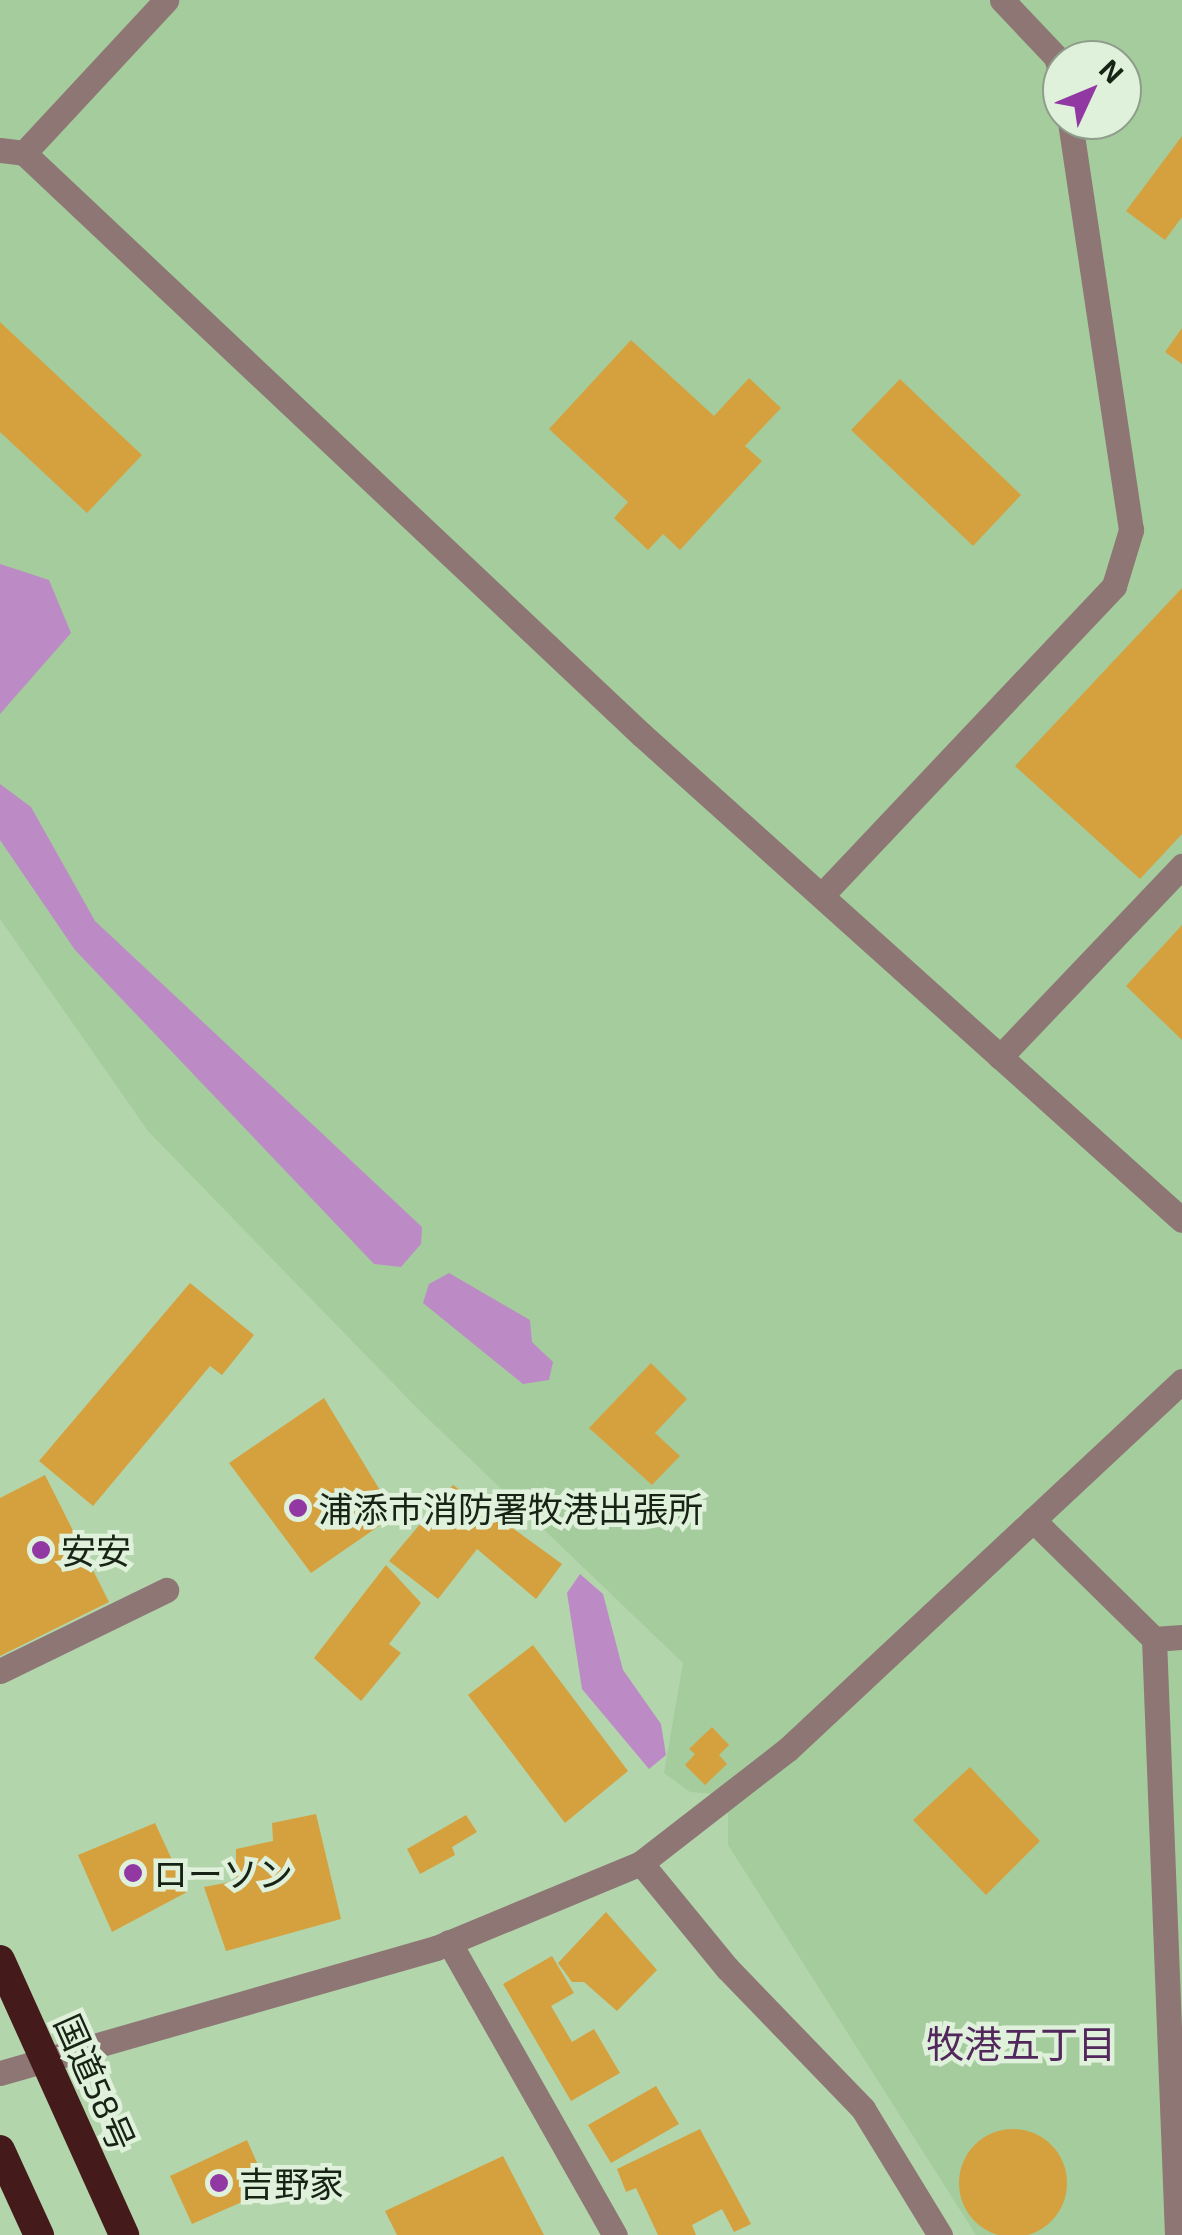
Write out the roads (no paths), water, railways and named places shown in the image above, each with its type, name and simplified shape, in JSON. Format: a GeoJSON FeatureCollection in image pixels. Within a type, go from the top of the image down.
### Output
{"type":"FeatureCollection","features":[{"type":"Feature","properties":{"kind":"highway","name":"国道58号"},"geometry":{"type":"LineString","coordinates":[[0,1960],[124,2235]]}},
{"type":"Feature","properties":{"kind":"highway"},"geometry":{"type":"LineString","coordinates":[[0,2150],[38,2235]]}},
{"type":"Feature","properties":{"kind":"street"},"geometry":{"type":"LineString","coordinates":[[166,0],[12,152],[642,735],[1182,1220]]}},
{"type":"Feature","properties":{"kind":"street"},"geometry":{"type":"LineString","coordinates":[[1002,0],[1042,42]]}},
{"type":"Feature","properties":{"kind":"street"},"geometry":{"type":"LineString","coordinates":[[822,895],[1114,586],[1131,530],[1073,140]]}},
{"type":"Feature","properties":{"kind":"street"},"geometry":{"type":"LineString","coordinates":[[1000,1057],[1182,866]]}},
{"type":"Feature","properties":{"kind":"street"},"geometry":{"type":"LineString","coordinates":[[0,2073],[449,1942],[641,1862],[788,1750],[1182,1381]]}},
{"type":"Feature","properties":{"kind":"street"},"geometry":{"type":"LineString","coordinates":[[1033,1520],[1154,1639],[1176,2235]]}},
{"type":"Feature","properties":{"kind":"street"},"geometry":{"type":"LineString","coordinates":[[0,1670],[166,1590]]}},
{"type":"Feature","properties":{"kind":"street"},"geometry":{"type":"LineString","coordinates":[[1154,1639],[1182,1637]]}},
{"type":"Feature","properties":{"kind":"street"},"geometry":{"type":"LineString","coordinates":[[641,1862],[727,1968],[864,2110],[940,2235]]}},
{"type":"Feature","properties":{"kind":"street"},"geometry":{"type":"LineString","coordinates":[[449,1942],[614,2235]]}},
{"type":"Feature","properties":{"kind":"place","name":"浦添市消防署牧港出張所"},"geometry":{"type":"Point","coordinates":[298,1508]}},
{"type":"Feature","properties":{"kind":"place","name":"安安"},"geometry":{"type":"Point","coordinates":[41,1550]}},
{"type":"Feature","properties":{"kind":"place","name":"ローソン"},"geometry":{"type":"Point","coordinates":[133,1873]}},
{"type":"Feature","properties":{"kind":"place","name":"吉野家"},"geometry":{"type":"Point","coordinates":[219,2183]}},
{"type":"Feature","properties":{"kind":"district","name":"牧港五丁目"},"geometry":{"type":"Point","coordinates":[1021,2044]}}]}
